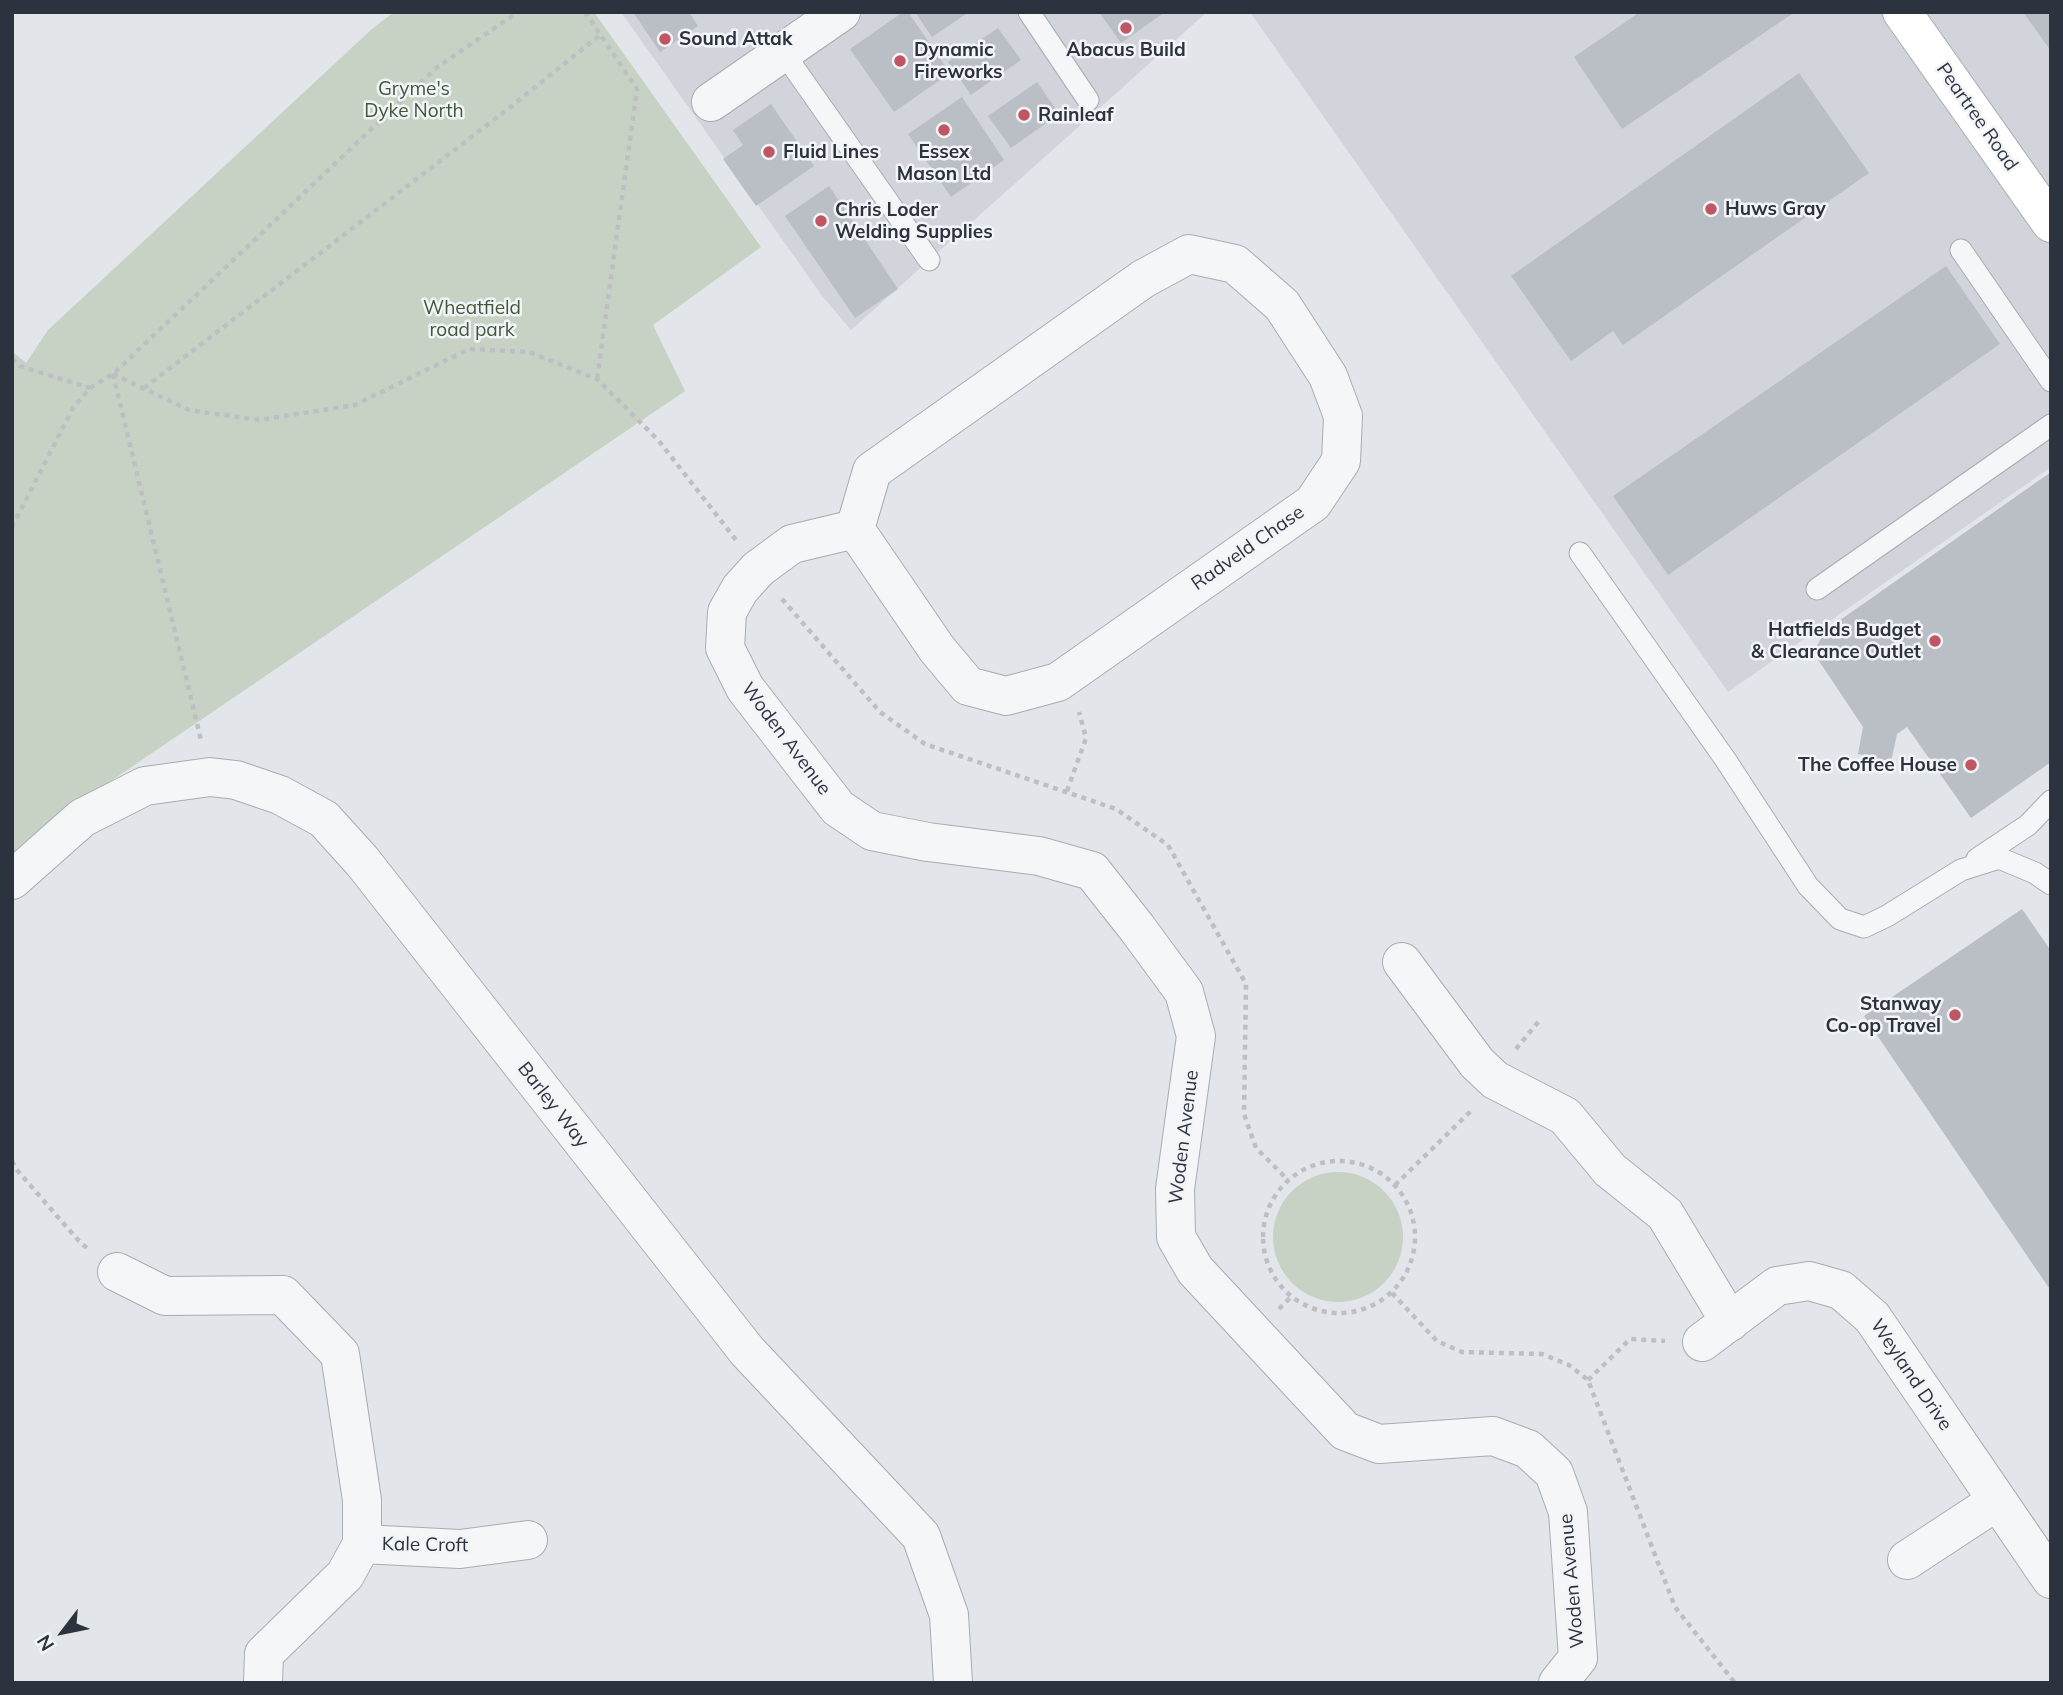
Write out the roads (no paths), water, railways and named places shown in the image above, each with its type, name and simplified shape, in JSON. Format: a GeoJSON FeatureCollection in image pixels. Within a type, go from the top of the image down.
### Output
{"type":"FeatureCollection","features":[{"type":"Feature","properties":{"kind":"street"},"geometry":{"type":"LineString","coordinates":[[711,102],[841,12]]}},
{"type":"Feature","properties":{"kind":"street","name":"Peartree Road"},"geometry":{"type":"LineString","coordinates":[[1902,12],[2051,223]]}},
{"type":"Feature","properties":{"kind":"street","name":"Radveld Chase"},"geometry":{"type":"LineString","coordinates":[[1189,254],[1235,264],[1282,305],[1328,376],[1343,416],[1341,461],[1312,503],[1058,682],[1006,695],[968,686],[937,649],[855,529],[872,471],[1143,279],[1189,254]]}},
{"type":"Feature","properties":{"kind":"street","name":"Woden Avenue"},"geometry":{"type":"LineString","coordinates":[[855,529],[792,544],[758,569],[740,589],[727,612],[724,648],[745,688],[838,808],[872,831],[928,842],[1040,856],[1092,871],[1184,992],[1196,1037],[1175,1189],[1175,1237],[1195,1270],[1345,1431],[1379,1444],[1493,1436],[1528,1449],[1554,1473],[1568,1512],[1578,1658],[1558,1683]]}},
{"type":"Feature","properties":{"kind":"street","name":"Barley Way"},"geometry":{"type":"LineString","coordinates":[[12,880],[82,818],[145,786],[210,777],[236,780],[280,795],[324,819],[362,861],[747,1351],[921,1536],[950,1615],[953,1683]]}},
{"type":"Feature","properties":{"kind":"street","name":"Weyland Drive"},"geometry":{"type":"LineString","coordinates":[[1402,961],[1477,1063],[1495,1080],[1565,1116],[1610,1170],[1665,1214],[1716,1332],[1777,1286],[1809,1281],[1841,1290],[1872,1317],[2051,1579]]}},
{"type":"Feature","properties":{"kind":"street"},"geometry":{"type":"LineString","coordinates":[[117,1272],[165,1296],[283,1295],[340,1354],[362,1500],[362,1544],[345,1574],[264,1654],[263,1683]]}},
{"type":"Feature","properties":{"kind":"street"},"geometry":{"type":"LineString","coordinates":[[1907,1560],[1997,1501]]}},
{"type":"Feature","properties":{"kind":"street","name":"Kale Croft"},"geometry":{"type":"LineString","coordinates":[[362,1544],[460,1549],[528,1540]]}},
{"type":"Feature","properties":{"kind":"lane"},"geometry":{"type":"LineString","coordinates":[[1029,12],[1088,100]]}},
{"type":"Feature","properties":{"kind":"lane"},"geometry":{"type":"LineString","coordinates":[[783,52],[929,260]]}},
{"type":"Feature","properties":{"kind":"lane"},"geometry":{"type":"LineString","coordinates":[[1961,250],[2051,381]]}},
{"type":"Feature","properties":{"kind":"lane"},"geometry":{"type":"LineString","coordinates":[[1817,589],[2051,425]]}},
{"type":"Feature","properties":{"kind":"lane"},"geometry":{"type":"LineString","coordinates":[[1580,553],[1725,760],[1808,886],[1840,919],[1864,927],[1888,916],[2028,825],[2051,802]]}},
{"type":"Feature","properties":{"kind":"lane"},"geometry":{"type":"LineString","coordinates":[[2028,825],[2051,827]]}},
{"type":"Feature","properties":{"kind":"lane"},"geometry":{"type":"LineString","coordinates":[[1961,870],[1999,858],[2035,873],[2051,884]]}},
{"type":"Feature","properties":{"kind":"place","name":"Abacus Build"},"geometry":{"type":"Point","coordinates":[1126,28]}},
{"type":"Feature","properties":{"kind":"place","name":"Sound Attak"},"geometry":{"type":"Point","coordinates":[665,39]}},
{"type":"Feature","properties":{"kind":"place","name":"Dynamic Fireworks"},"geometry":{"type":"Point","coordinates":[900,61]}},
{"type":"Feature","properties":{"kind":"place","name":"Rainleaf"},"geometry":{"type":"Point","coordinates":[1024,115]}},
{"type":"Feature","properties":{"kind":"place","name":"Essex Mason Ltd"},"geometry":{"type":"Point","coordinates":[944,130]}},
{"type":"Feature","properties":{"kind":"place","name":"Fluid Lines"},"geometry":{"type":"Point","coordinates":[769,152]}},
{"type":"Feature","properties":{"kind":"place","name":"Huws Gray"},"geometry":{"type":"Point","coordinates":[1711,209]}},
{"type":"Feature","properties":{"kind":"place","name":"Chris Loder Welding Supplies"},"geometry":{"type":"Point","coordinates":[821,221]}},
{"type":"Feature","properties":{"kind":"place","name":"Hatfields Budget & Clearance Outlet"},"geometry":{"type":"Point","coordinates":[1935,641]}},
{"type":"Feature","properties":{"kind":"place","name":"The Coffee House"},"geometry":{"type":"Point","coordinates":[1971,765]}},
{"type":"Feature","properties":{"kind":"place","name":"Stanway Co-op Travel"},"geometry":{"type":"Point","coordinates":[1955,1015]}},
{"type":"Feature","properties":{"kind":"park label","name":"Gryme's Dyke North"},"geometry":{"type":"Point","coordinates":[414,100]}},
{"type":"Feature","properties":{"kind":"park label","name":"Wheatfield road park"},"geometry":{"type":"Point","coordinates":[472,319]}}]}
